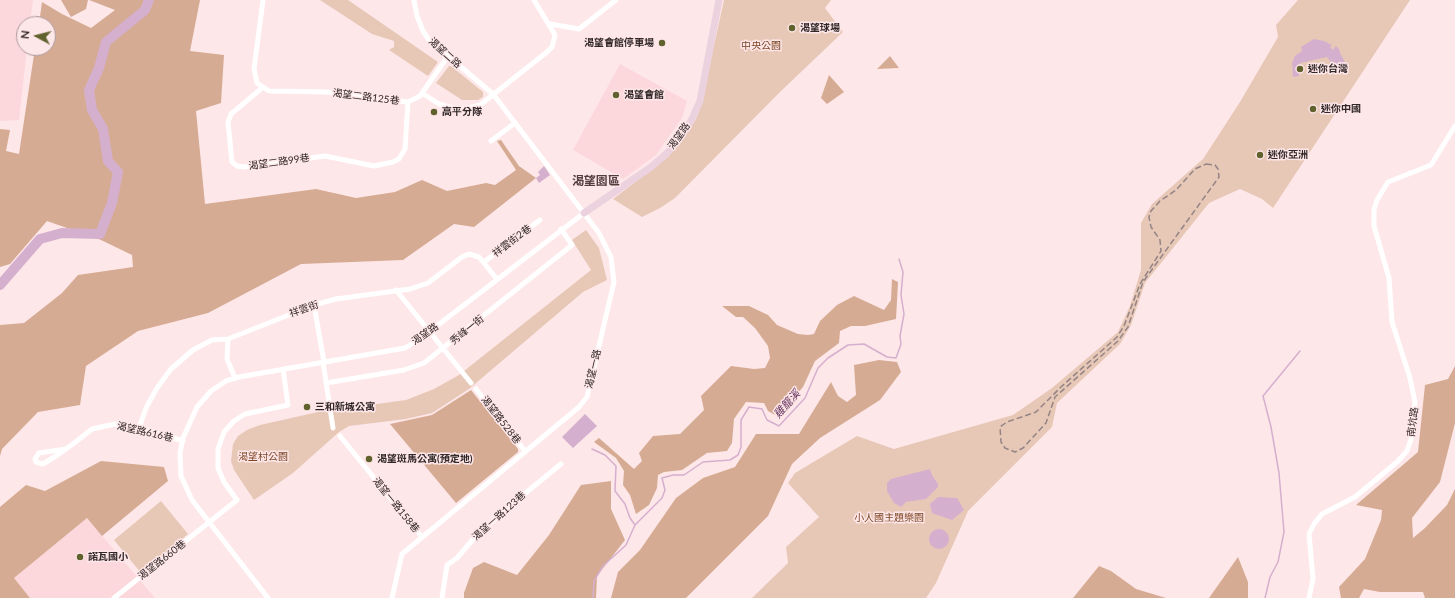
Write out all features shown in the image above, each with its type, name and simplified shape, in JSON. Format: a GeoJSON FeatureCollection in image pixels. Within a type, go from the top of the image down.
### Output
{"type":"FeatureCollection","features":[{"type":"Feature","properties":{"kind":"street"},"geometry":{"type":"LineString","coordinates":[[262,88],[257,83],[254,69],[264,0]]}},
{"type":"Feature","properties":{"kind":"street","name":"渴望二路"},"geometry":{"type":"LineString","coordinates":[[414,0],[417,16],[423,31],[429,40],[493,94]]}},
{"type":"Feature","properties":{"kind":"street"},"geometry":{"type":"LineString","coordinates":[[422,93],[439,104],[460,110],[480,105],[552,47],[555,35],[550,24],[534,0]]}},
{"type":"Feature","properties":{"kind":"street"},"geometry":{"type":"LineString","coordinates":[[550,24],[579,29],[616,0]]}},
{"type":"Feature","properties":{"kind":"street","name":"渴望路"},"geometry":{"type":"LineString","coordinates":[[268,598],[192,500],[181,476],[180,453],[182,441],[197,407],[211,391],[226,381],[235,378],[405,348],[430,331],[561,229],[645,171],[666,154],[677,142],[691,121],[700,101],[719,0]]}},
{"type":"Feature","properties":{"kind":"street","name":"渴望二路125巷"},"geometry":{"type":"LineString","coordinates":[[262,88],[269,91],[326,92],[408,102],[414,101],[422,93],[448,56]]}},
{"type":"Feature","properties":{"kind":"street","name":"渴望二路99巷"},"geometry":{"type":"LineString","coordinates":[[262,88],[231,114],[228,122],[232,162],[236,166],[244,167],[325,156],[374,166],[393,162],[398,159],[406,149],[408,102]]}},
{"type":"Feature","properties":{"kind":"street","name":"渴望一路"},"geometry":{"type":"LineString","coordinates":[[392,598],[399,555],[525,451],[570,412],[581,400],[587,397],[601,328],[614,282],[614,267],[611,257],[599,233],[493,94]]}},
{"type":"Feature","properties":{"kind":"street"},"geometry":{"type":"LineString","coordinates":[[491,141],[515,123]]}},
{"type":"Feature","properties":{"kind":"street","name":"南坑路"},"geometry":{"type":"LineString","coordinates":[[1309,598],[1313,579],[1309,534],[1314,524],[1322,514],[1355,497],[1397,462],[1407,451],[1411,439],[1415,402],[1410,378],[1392,322],[1389,278],[1374,226],[1374,210],[1377,200],[1388,182],[1431,165],[1455,126]]}},
{"type":"Feature","properties":{"kind":"street","name":"祥雲街2巷"},"geometry":{"type":"LineString","coordinates":[[484,262],[540,220]]}},
{"type":"Feature","properties":{"kind":"street","name":"秀峰一街"},"geometry":{"type":"LineString","coordinates":[[326,383],[404,370],[424,363],[572,245],[561,229]]}},
{"type":"Feature","properties":{"kind":"street","name":"祥雲街"},"geometry":{"type":"LineString","coordinates":[[139,428],[146,408],[157,388],[171,370],[193,350],[212,340],[228,339],[314,305],[336,299],[410,289],[428,283],[462,257],[469,254],[479,257],[484,262]]}},
{"type":"Feature","properties":{"kind":"street"},"geometry":{"type":"LineString","coordinates":[[484,262],[497,279]]}},
{"type":"Feature","properties":{"kind":"street"},"geometry":{"type":"LineString","coordinates":[[396,290],[471,383]]}},
{"type":"Feature","properties":{"kind":"street"},"geometry":{"type":"LineString","coordinates":[[314,305],[334,428]]}},
{"type":"Feature","properties":{"kind":"street"},"geometry":{"type":"LineString","coordinates":[[228,339],[227,359],[235,378]]}},
{"type":"Feature","properties":{"kind":"street"},"geometry":{"type":"LineString","coordinates":[[590,359],[594,365]]}},
{"type":"Feature","properties":{"kind":"street","name":"渴望路660巷"},"geometry":{"type":"LineString","coordinates":[[114,598],[237,500],[224,482],[218,468],[218,449],[224,432],[234,421],[245,414],[288,405],[283,369]]}},
{"type":"Feature","properties":{"kind":"street","name":"渴望路528巷"},"geometry":{"type":"LineString","coordinates":[[476,389],[525,451]]}},
{"type":"Feature","properties":{"kind":"street","name":"渴望路616巷"},"geometry":{"type":"LineString","coordinates":[[66,449],[39,453],[35,459],[36,462],[43,464],[66,449],[92,429],[115,424],[139,428],[182,441]]}},
{"type":"Feature","properties":{"kind":"street","name":"渴望一路158巷"},"geometry":{"type":"LineString","coordinates":[[340,436],[342,442],[422,536]]}},
{"type":"Feature","properties":{"kind":"street","name":"渴望一路123巷"},"geometry":{"type":"LineString","coordinates":[[442,598],[447,565],[457,558],[475,537],[506,509],[561,464]]}},
{"type":"Feature","properties":{"kind":"shaded area"},"geometry":{"type":"Polygon","coordinates":[[[0,0],[33,0],[31,16],[16,16],[16,56],[26,56],[19,120],[0,121],[0,0]]]}},
{"type":"Feature","properties":{"kind":"shaded area"},"geometry":{"type":"Polygon","coordinates":[[[61,0],[88,0],[86,9],[71,17],[61,0]]]}},
{"type":"Feature","properties":{"kind":"shaded area"},"geometry":{"type":"Polygon","coordinates":[[[89,0],[200,0],[190,51],[224,55],[221,103],[196,111],[205,204],[316,189],[356,198],[395,192],[422,180],[447,191],[486,183],[495,185],[516,170],[497,141],[501,140],[519,166],[536,178],[474,227],[454,224],[403,260],[301,264],[208,313],[138,331],[86,366],[80,405],[38,412],[2,449],[0,456],[0,325],[24,323],[62,293],[78,275],[133,267],[132,255],[101,240],[47,221],[10,264],[0,267],[0,129],[10,130],[6,151],[19,154],[34,56],[56,56],[56,16],[40,16],[42,2],[62,14],[91,28],[115,10],[89,0]]]}},
{"type":"Feature","properties":{"kind":"shaded area"},"geometry":{"type":"Polygon","coordinates":[[[1314,39],[1324,41],[1332,45],[1330,47],[1333,50],[1336,46],[1339,49],[1345,62],[1342,65],[1343,68],[1337,70],[1327,57],[1300,63],[1299,76],[1293,77],[1292,63],[1295,56],[1302,51],[1301,47],[1314,39]]]}},
{"type":"Feature","properties":{"kind":"shaded area"},"geometry":{"type":"Polygon","coordinates":[[[890,56],[899,68],[877,69],[890,56]]]}},
{"type":"Feature","properties":{"kind":"shaded area","name":"渴望會館"},"geometry":{"type":"Polygon","coordinates":[[[620,64],[687,101],[682,118],[656,155],[623,179],[573,150],[620,64]]]}},
{"type":"Feature","properties":{"kind":"shaded area"},"geometry":{"type":"Polygon","coordinates":[[[829,75],[844,92],[827,104],[821,98],[829,75]]]}},
{"type":"Feature","properties":{"kind":"shaded area"},"geometry":{"type":"Polygon","coordinates":[[[544,166],[550,175],[539,183],[536,178],[540,175],[538,172],[544,166]]]}},
{"type":"Feature","properties":{"kind":"shaded area"},"geometry":{"type":"Polygon","coordinates":[[[892,279],[898,282],[896,319],[865,326],[851,326],[840,331],[839,343],[815,361],[803,387],[783,411],[777,416],[768,411],[764,403],[746,402],[734,419],[732,443],[727,451],[707,453],[682,470],[664,472],[658,475],[657,488],[649,505],[636,514],[630,495],[623,485],[624,471],[616,458],[594,442],[599,438],[634,469],[642,461],[639,453],[653,436],[680,434],[704,410],[701,396],[731,366],[754,369],[765,368],[770,358],[768,346],[755,328],[743,317],[736,317],[722,306],[749,306],[768,315],[777,325],[798,334],[808,335],[814,334],[820,321],[837,305],[854,296],[884,310],[891,300],[892,279]]]}},
{"type":"Feature","properties":{"kind":"shaded area"},"geometry":{"type":"Polygon","coordinates":[[[879,360],[897,362],[901,372],[880,400],[820,438],[792,464],[768,516],[686,598],[611,598],[618,572],[640,550],[676,498],[703,478],[735,467],[756,434],[799,434],[831,382],[838,396],[847,402],[856,395],[854,365],[879,360]]]}},
{"type":"Feature","properties":{"kind":"shaded area"},"geometry":{"type":"Polygon","coordinates":[[[1455,366],[1455,423],[1440,482],[1412,518],[1413,538],[1447,505],[1455,489],[1455,598],[1425,598],[1423,592],[1380,592],[1364,589],[1359,598],[1341,598],[1339,587],[1365,559],[1381,520],[1382,510],[1356,505],[1418,452],[1425,385],[1448,379],[1455,366]]]}},
{"type":"Feature","properties":{"kind":"shaded area"},"geometry":{"type":"Polygon","coordinates":[[[471,390],[518,449],[518,452],[456,503],[390,424],[432,415],[471,390]]]}},
{"type":"Feature","properties":{"kind":"shaded area"},"geometry":{"type":"Polygon","coordinates":[[[585,414],[597,426],[573,448],[562,437],[585,414]]]}},
{"type":"Feature","properties":{"kind":"shaded area"},"geometry":{"type":"Polygon","coordinates":[[[101,461],[164,467],[168,481],[102,536],[87,518],[14,578],[30,598],[0,598],[0,507],[26,485],[45,491],[101,461]]]}},
{"type":"Feature","properties":{"kind":"shaded area"},"geometry":{"type":"Polygon","coordinates":[[[930,469],[938,484],[938,487],[926,499],[906,502],[901,507],[894,503],[887,491],[887,483],[891,479],[930,469]]]}},
{"type":"Feature","properties":{"kind":"shaded area"},"geometry":{"type":"Polygon","coordinates":[[[611,481],[611,509],[625,540],[597,576],[596,598],[464,598],[464,593],[473,568],[484,562],[517,575],[549,535],[581,485],[611,481]]]}},
{"type":"Feature","properties":{"kind":"shaded area"},"geometry":{"type":"Polygon","coordinates":[[[938,497],[957,498],[964,510],[952,520],[932,513],[930,504],[938,497]]]}},
{"type":"Feature","properties":{"kind":"shaded area","name":"諾瓦國小"},"geometry":{"type":"Polygon","coordinates":[[[87,518],[155,598],[30,598],[14,578],[87,518]]]}},
{"type":"Feature","properties":{"kind":"shaded area"},"geometry":{"type":"Polygon","coordinates":[[[939,529],[946,532],[949,539],[946,546],[939,549],[932,546],[929,539],[932,532],[939,529]]]}},
{"type":"Feature","properties":{"kind":"shaded area"},"geometry":{"type":"Polygon","coordinates":[[[1238,557],[1248,582],[1248,598],[1209,598],[1238,557]]]}},
{"type":"Feature","properties":{"kind":"shaded area"},"geometry":{"type":"Polygon","coordinates":[[[1099,566],[1111,571],[1136,589],[1166,598],[1073,598],[1099,566]]]}},
{"type":"Feature","properties":{"kind":"green space"},"geometry":{"type":"Polygon","coordinates":[[[320,0],[348,0],[438,62],[428,76],[389,50],[394,47],[394,41],[372,34],[320,0]]]}},
{"type":"Feature","properties":{"kind":"green space","name":"中央公園"},"geometry":{"type":"Polygon","coordinates":[[[724,0],[831,0],[825,8],[843,32],[780,92],[675,198],[642,217],[613,199],[668,157],[696,119],[700,109],[724,0]]]}},
{"type":"Feature","properties":{"kind":"green space","name":"小人國主題樂園"},"geometry":{"type":"Polygon","coordinates":[[[1298,0],[1410,0],[1273,208],[1262,199],[1240,189],[1209,203],[1145,283],[1131,325],[1120,344],[1057,403],[1052,427],[968,511],[936,583],[926,598],[752,598],[788,563],[786,547],[819,517],[788,483],[795,473],[857,436],[894,449],[1013,415],[1052,388],[1118,332],[1130,306],[1141,270],[1141,223],[1152,204],[1203,159],[1240,102],[1278,37],[1276,25],[1298,0]]]}},
{"type":"Feature","properties":{"kind":"green space"},"geometry":{"type":"Polygon","coordinates":[[[449,66],[451,66],[483,92],[483,97],[478,100],[462,100],[436,83],[449,66]]]}},
{"type":"Feature","properties":{"kind":"green space","name":"渴望村公園"},"geometry":{"type":"Polygon","coordinates":[[[586,230],[599,248],[607,280],[583,292],[469,389],[432,413],[406,419],[349,426],[339,432],[293,473],[254,500],[234,470],[231,461],[233,444],[238,436],[247,430],[260,425],[318,412],[406,400],[434,389],[459,375],[591,270],[572,240],[586,230]]]}},
{"type":"Feature","properties":{"kind":"green space"},"geometry":{"type":"Polygon","coordinates":[[[161,501],[188,534],[141,573],[114,540],[161,501]]]}},
{"type":"Feature","properties":{"kind":"waterway"},"geometry":{"type":"LineString","coordinates":[[0,285],[40,239],[62,233],[100,234],[112,203],[118,172],[108,161],[103,129],[92,110],[89,90],[99,68],[106,42],[145,10],[149,0]]}},
{"type":"Feature","properties":{"kind":"waterway","name":"雞籠溪"},"geometry":{"type":"LineString","coordinates":[[593,598],[594,581],[603,566],[626,545],[635,525],[662,498],[665,490],[662,478],[673,475],[684,475],[703,462],[730,460],[738,455],[741,447],[741,420],[749,407],[762,409],[767,420],[779,426],[805,398],[818,368],[828,358],[848,345],[864,344],[887,357],[896,358],[901,344],[900,336],[904,314],[901,295],[903,272],[899,259]]}},
{"type":"Feature","properties":{"kind":"waterway"},"geometry":{"type":"LineString","coordinates":[[1265,598],[1270,577],[1278,562],[1284,532],[1279,473],[1271,427],[1263,396],[1300,351]]}},
{"type":"Feature","properties":{"kind":"waterway"},"geometry":{"type":"LineString","coordinates":[[592,449],[605,455],[616,466],[615,491],[625,504],[630,518],[635,525]]}},
{"type":"Feature","properties":{"kind":"railway"},"geometry":{"type":"LineString","coordinates":[[1206,164],[1215,165],[1218,169],[1219,177],[1143,282],[1128,327],[1118,341],[1055,397],[1046,423],[1023,448],[1015,452],[1005,448],[1001,442],[1000,427],[1007,422],[1036,412],[1061,387],[1117,337],[1124,326],[1140,284],[1161,251],[1160,240],[1151,227],[1149,217],[1151,211],[1160,201],[1176,190],[1195,169],[1206,164]]}},
{"type":"Feature","properties":{"kind":"place","name":"渴望球場"},"geometry":{"type":"Point","coordinates":[792,28]}},
{"type":"Feature","properties":{"kind":"place","name":"渴望會館停車場"},"geometry":{"type":"Point","coordinates":[662,43]}},
{"type":"Feature","properties":{"kind":"place","name":"迷你台灣"},"geometry":{"type":"Point","coordinates":[1300,69]}},
{"type":"Feature","properties":{"kind":"place","name":"渴望會館"},"geometry":{"type":"Point","coordinates":[616,95]}},
{"type":"Feature","properties":{"kind":"place","name":"迷你中國"},"geometry":{"type":"Point","coordinates":[1313,109]}},
{"type":"Feature","properties":{"kind":"place","name":"高平分隊"},"geometry":{"type":"Point","coordinates":[434,112]}},
{"type":"Feature","properties":{"kind":"place","name":"迷你亞洲"},"geometry":{"type":"Point","coordinates":[1260,155]}},
{"type":"Feature","properties":{"kind":"place","name":"三和新城公寓"},"geometry":{"type":"Point","coordinates":[307,407]}},
{"type":"Feature","properties":{"kind":"place","name":"渴望斑馬公寓(預定地)"},"geometry":{"type":"Point","coordinates":[369,459]}},
{"type":"Feature","properties":{"kind":"place","name":"諾瓦國小"},"geometry":{"type":"Point","coordinates":[80,557]}},
{"type":"Feature","properties":{"kind":"district","name":"渴望園區"},"geometry":{"type":"Point","coordinates":[596,181]}}]}
